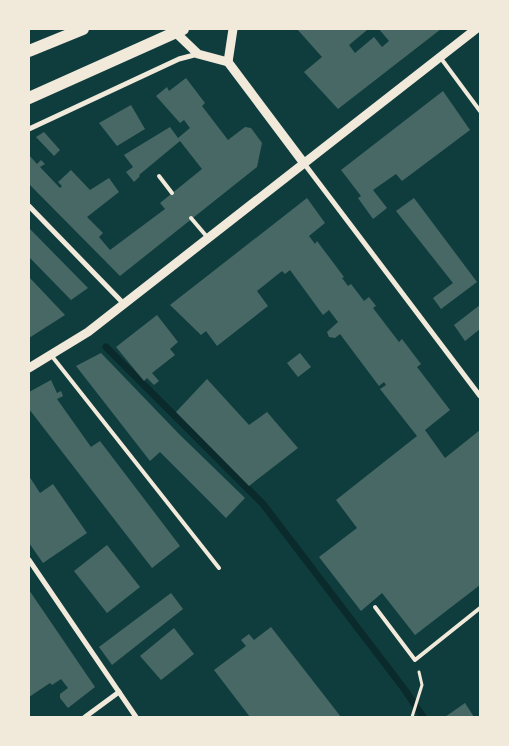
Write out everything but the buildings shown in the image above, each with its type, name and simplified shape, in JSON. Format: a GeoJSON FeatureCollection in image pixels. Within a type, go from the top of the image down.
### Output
{"type":"FeatureCollection","features":[{"type":"Feature","properties":{"kind":"main road"},"geometry":{"type":"LineString","coordinates":[[29,51],[83,29]]}},
{"type":"Feature","properties":{"kind":"main road"},"geometry":{"type":"LineString","coordinates":[[29,98],[176,30]]}},
{"type":"Feature","properties":{"kind":"street"},"geometry":{"type":"LineString","coordinates":[[228,62],[233,29]]}},
{"type":"Feature","properties":{"kind":"street"},"geometry":{"type":"LineString","coordinates":[[29,368],[88,332],[476,29]]}},
{"type":"Feature","properties":{"kind":"street"},"geometry":{"type":"LineString","coordinates":[[176,30],[198,54]]}},
{"type":"Feature","properties":{"kind":"street"},"geometry":{"type":"LineString","coordinates":[[29,129],[179,59],[198,54],[228,62],[480,396]]}},
{"type":"Feature","properties":{"kind":"street"},"geometry":{"type":"LineString","coordinates":[[29,206],[124,304]]}},
{"type":"Feature","properties":{"kind":"street"},"geometry":{"type":"LineString","coordinates":[[29,560],[136,717]]}},
{"type":"Feature","properties":{"kind":"street"},"geometry":{"type":"LineString","coordinates":[[85,717],[119,692]]}},
{"type":"Feature","properties":{"kind":"lane"},"geometry":{"type":"LineString","coordinates":[[440,57],[480,111]]}},
{"type":"Feature","properties":{"kind":"lane"},"geometry":{"type":"LineString","coordinates":[[159,176],[172,193]]}},
{"type":"Feature","properties":{"kind":"lane"},"geometry":{"type":"LineString","coordinates":[[191,218],[208,238]]}},
{"type":"Feature","properties":{"kind":"lane"},"geometry":{"type":"LineString","coordinates":[[51,355],[219,568]]}},
{"type":"Feature","properties":{"kind":"lane"},"geometry":{"type":"LineString","coordinates":[[374,607],[415,660],[480,608]]}},
{"type":"Feature","properties":{"kind":"path"},"geometry":{"type":"LineString","coordinates":[[412,717],[422,685]]}},
{"type":"Feature","properties":{"kind":"waterway"},"geometry":{"type":"LineString","coordinates":[[106,347],[263,504],[405,690],[423,717]]}}]}
